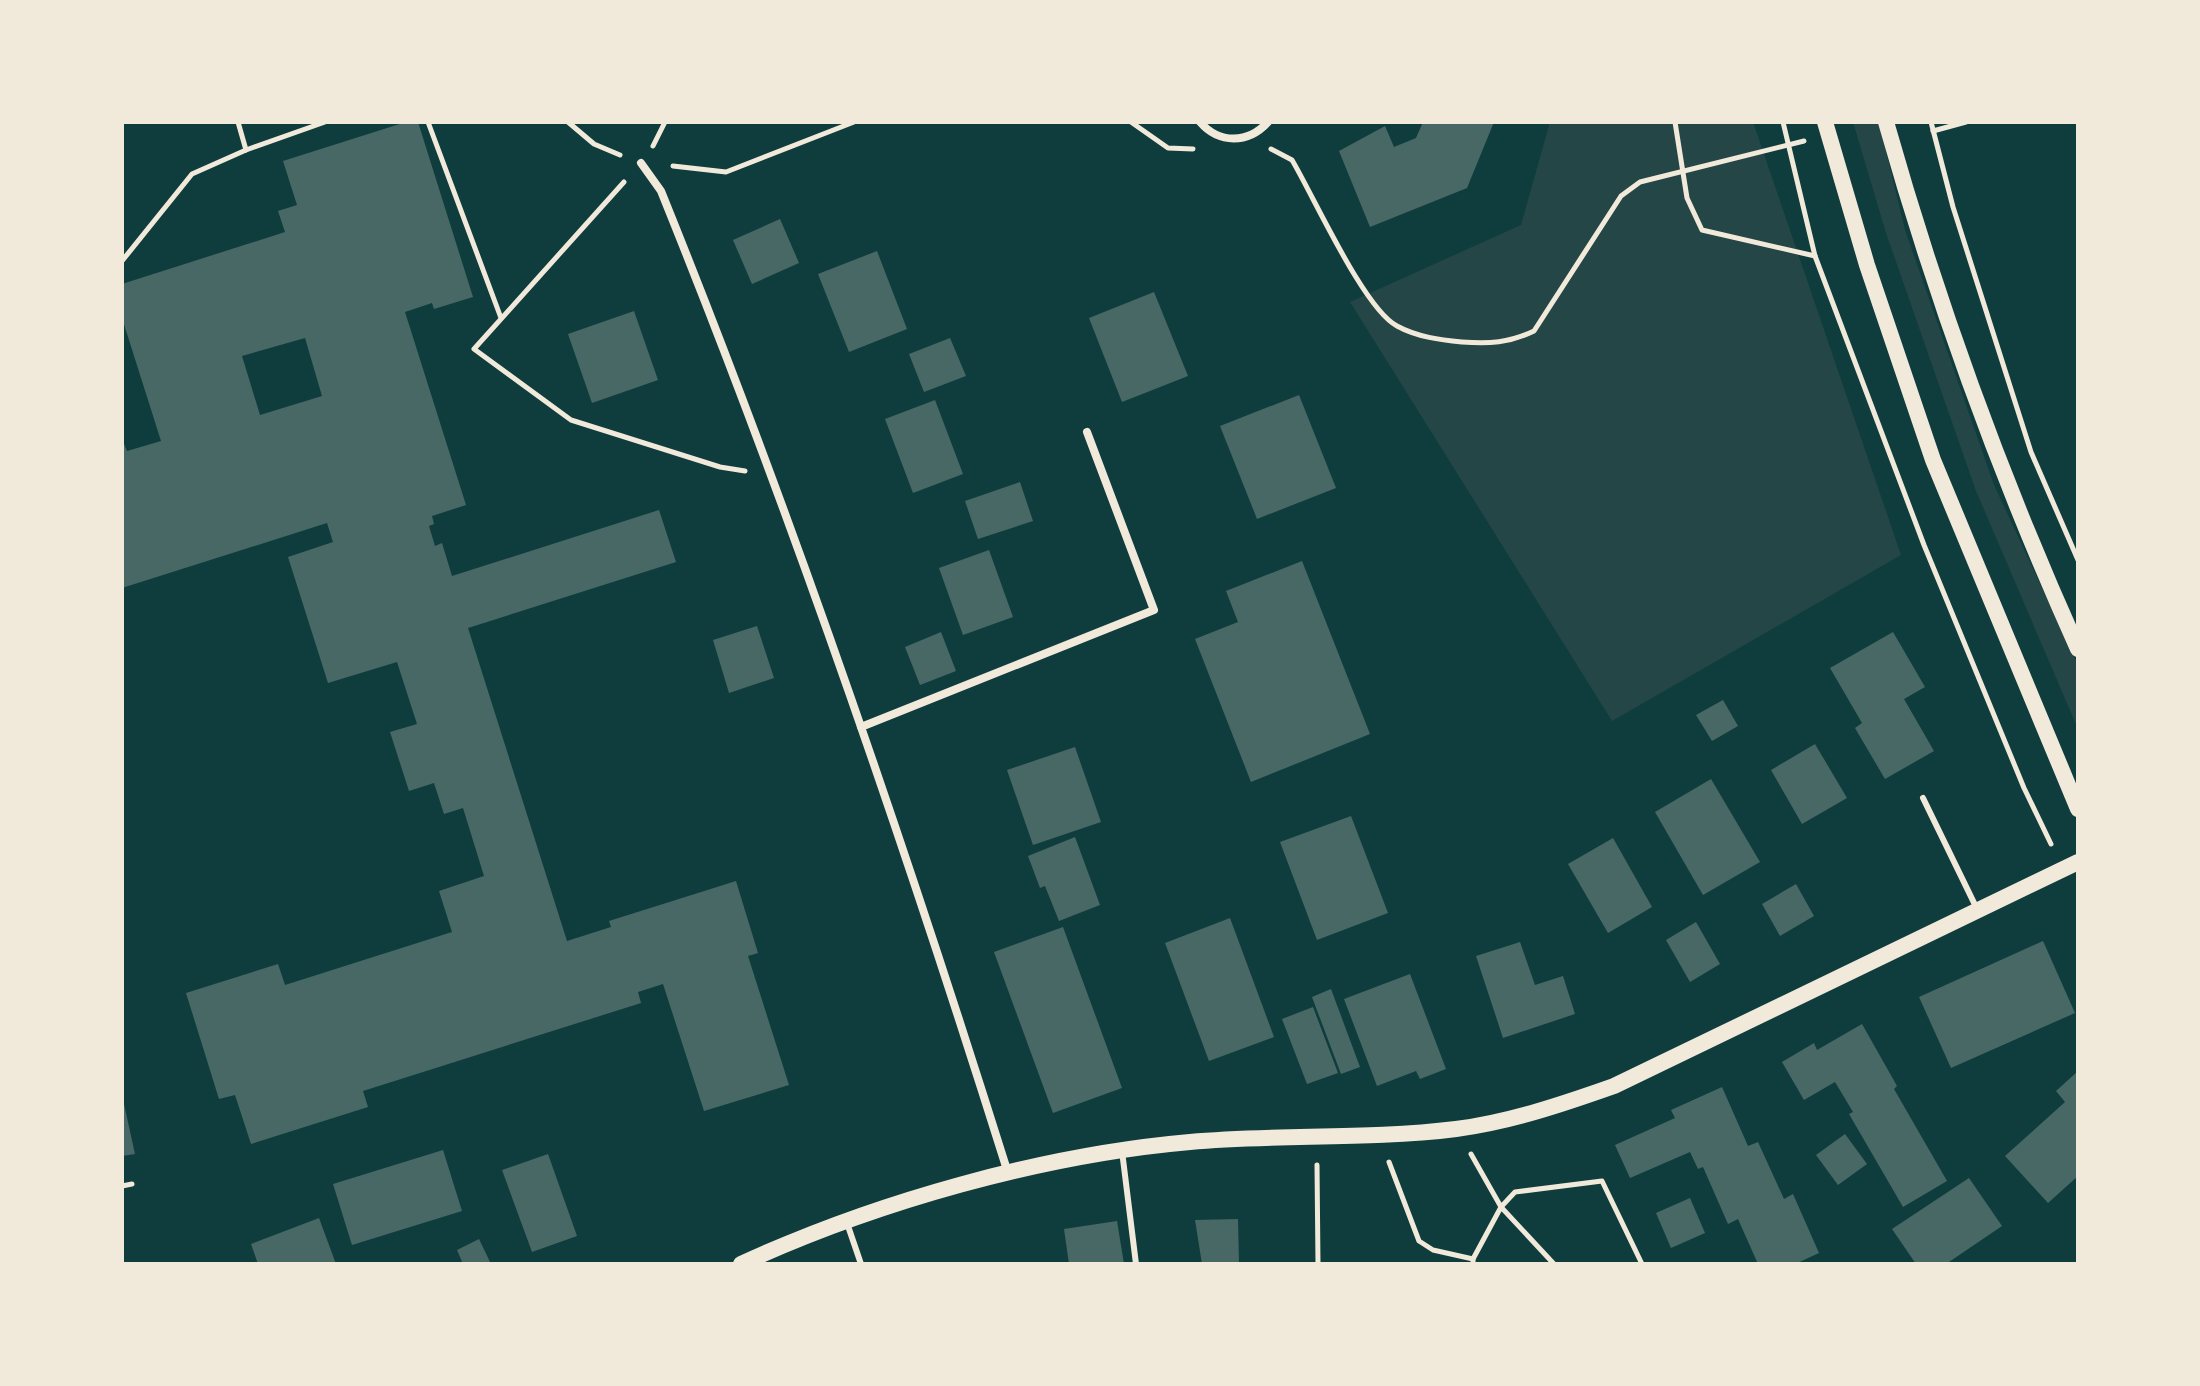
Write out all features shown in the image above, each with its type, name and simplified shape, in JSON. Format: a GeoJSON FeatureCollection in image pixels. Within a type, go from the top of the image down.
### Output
{"type":"FeatureCollection","features":[{"type":"Feature","properties":{"kind":"main road"},"geometry":{"type":"LineString","coordinates":[[1825,122],[1867,265],[1933,460],[2078,809]]}},
{"type":"Feature","properties":{"kind":"main road"},"geometry":{"type":"LineString","coordinates":[[1886,122],[1976,402],[2014,502],[2078,649]]}},
{"type":"Feature","properties":{"kind":"main road"},"geometry":{"type":"LineString","coordinates":[[741,1264],[847,1223],[1008,1174],[1122,1151],[1192,1141],[1317,1138],[1458,1129],[1514,1117],[1614,1086],[2070,866]]}},
{"type":"Feature","properties":{"kind":"street"},"geometry":{"type":"LineString","coordinates":[[1200,122],[1218,136],[1249,137],[1268,122]]}},
{"type":"Feature","properties":{"kind":"street"},"geometry":{"type":"LineString","coordinates":[[641,163],[661,191],[861,727],[1008,1174]]}},
{"type":"Feature","properties":{"kind":"street"},"geometry":{"type":"LineString","coordinates":[[861,727],[1154,610],[1087,432]]}},
{"type":"Feature","properties":{"kind":"lane"},"geometry":{"type":"LineString","coordinates":[[1923,798],[1979,912]]}},
{"type":"Feature","properties":{"kind":"lane"},"geometry":{"type":"LineString","coordinates":[[1122,1151],[1136,1264]]}},
{"type":"Feature","properties":{"kind":"lane"},"geometry":{"type":"LineString","coordinates":[[847,1223],[861,1264]]}},
{"type":"Feature","properties":{"kind":"path"},"geometry":{"type":"LineString","coordinates":[[238,122],[246,150]]}},
{"type":"Feature","properties":{"kind":"path"},"geometry":{"type":"LineString","coordinates":[[122,261],[192,174],[246,150],[325,122]]}},
{"type":"Feature","properties":{"kind":"path"},"geometry":{"type":"LineString","coordinates":[[428,122],[501,318]]}},
{"type":"Feature","properties":{"kind":"path"},"geometry":{"type":"LineString","coordinates":[[568,122],[594,144],[641,163],[726,172],[854,122]]}},
{"type":"Feature","properties":{"kind":"path"},"geometry":{"type":"LineString","coordinates":[[1131,122],[1168,148],[1188,152],[1218,136]]}},
{"type":"Feature","properties":{"kind":"path"},"geometry":{"type":"LineString","coordinates":[[1675,122],[1687,198],[1702,230],[1815,256]]}},
{"type":"Feature","properties":{"kind":"path"},"geometry":{"type":"LineString","coordinates":[[1783,122],[1815,256],[1924,545],[2024,788],[2070,866]]}},
{"type":"Feature","properties":{"kind":"path"},"geometry":{"type":"LineString","coordinates":[[1931,122],[2031,452],[2078,560]]}},
{"type":"Feature","properties":{"kind":"path"},"geometry":{"type":"LineString","coordinates":[[1933,131],[1966,122]]}},
{"type":"Feature","properties":{"kind":"path"},"geometry":{"type":"LineString","coordinates":[[1249,137],[1292,160],[1373,304],[1395,326],[1438,340],[1491,344],[1515,340],[1534,331],[1621,196],[1640,182],[1817,138]]}},
{"type":"Feature","properties":{"kind":"path"},"geometry":{"type":"LineString","coordinates":[[641,163],[474,349],[571,420],[720,467],[769,474]]}},
{"type":"Feature","properties":{"kind":"path"},"geometry":{"type":"LineString","coordinates":[[1458,1129],[1501,1207],[1554,1264]]}},
{"type":"Feature","properties":{"kind":"path"},"geometry":{"type":"LineString","coordinates":[[1378,1135],[1419,1241],[1433,1250],[1473,1262],[1501,1207],[1515,1192],[1602,1181],[1642,1264]]}},
{"type":"Feature","properties":{"kind":"path"},"geometry":{"type":"LineString","coordinates":[[1317,1138],[1318,1264]]}},
{"type":"Feature","properties":{"kind":"path"},"geometry":{"type":"LineString","coordinates":[[122,1186],[132,1184]]}},
{"type":"Feature","properties":{"kind":"shaded area"},"geometry":{"type":"Polygon","coordinates":[[[1550,122],[1753,122],[1901,555],[1612,721],[1350,302],[1521,225],[1550,122]]]}},
{"type":"Feature","properties":{"kind":"shaded area"},"geometry":{"type":"Polygon","coordinates":[[[1853,122],[1879,122],[1905,230],[1994,485],[2078,665],[2078,729],[1976,491],[1886,233],[1853,122]]]}},
{"type":"Feature","properties":{"kind":"building"},"geometry":{"type":"Polygon","coordinates":[[[406,122],[418,122],[473,297],[434,309],[432,303],[405,312],[466,505],[432,516],[434,524],[429,526],[435,546],[442,543],[452,576],[659,510],[676,562],[468,628],[567,941],[611,927],[609,921],[736,881],[758,953],[748,956],[789,1085],[704,1111],[663,984],[638,992],[641,1003],[363,1091],[368,1107],[251,1144],[235,1095],[219,1099],[186,993],[278,964],[285,985],[452,932],[439,891],[484,876],[463,808],[444,814],[434,783],[409,791],[390,732],[417,724],[397,662],[328,683],[288,557],[333,542],[327,523],[122,588],[122,439],[127,451],[161,441],[122,318],[122,284],[285,232],[278,211],[297,205],[283,161],[406,122]],[[305,338],[242,356],[260,415],[322,396],[305,338]]]}},
{"type":"Feature","properties":{"kind":"building"},"geometry":{"type":"Polygon","coordinates":[[[1423,122],[1494,122],[1467,188],[1370,227],[1339,151],[1385,126],[1394,147],[1416,138],[1423,122]]]}},
{"type":"Feature","properties":{"kind":"building"},"geometry":{"type":"Polygon","coordinates":[[[780,219],[799,263],[752,284],[733,240],[780,219]]]}},
{"type":"Feature","properties":{"kind":"building"},"geometry":{"type":"Polygon","coordinates":[[[877,251],[907,329],[849,352],[818,274],[877,251]]]}},
{"type":"Feature","properties":{"kind":"building"},"geometry":{"type":"Polygon","coordinates":[[[1154,292],[1188,376],[1122,402],[1089,318],[1154,292]]]}},
{"type":"Feature","properties":{"kind":"building"},"geometry":{"type":"Polygon","coordinates":[[[634,311],[658,380],[592,403],[568,334],[634,311]]]}},
{"type":"Feature","properties":{"kind":"building"},"geometry":{"type":"Polygon","coordinates":[[[950,338],[966,376],[924,392],[909,354],[950,338]]]}},
{"type":"Feature","properties":{"kind":"building"},"geometry":{"type":"Polygon","coordinates":[[[1299,395],[1336,488],[1257,519],[1220,426],[1299,395]]]}},
{"type":"Feature","properties":{"kind":"building"},"geometry":{"type":"Polygon","coordinates":[[[935,400],[963,474],[913,493],[885,419],[935,400]]]}},
{"type":"Feature","properties":{"kind":"building"},"geometry":{"type":"Polygon","coordinates":[[[1020,482],[1033,521],[978,539],[965,501],[1020,482]]]}},
{"type":"Feature","properties":{"kind":"building"},"geometry":{"type":"Polygon","coordinates":[[[989,550],[1013,617],[963,635],[939,568],[989,550]]]}},
{"type":"Feature","properties":{"kind":"building"},"geometry":{"type":"Polygon","coordinates":[[[1302,561],[1370,734],[1251,782],[1195,639],[1238,622],[1226,591],[1302,561]]]}},
{"type":"Feature","properties":{"kind":"building"},"geometry":{"type":"Polygon","coordinates":[[[757,626],[774,678],[729,693],[713,640],[757,626]]]}},
{"type":"Feature","properties":{"kind":"building"},"geometry":{"type":"Polygon","coordinates":[[[941,632],[956,671],[920,685],[905,647],[941,632]]]}},
{"type":"Feature","properties":{"kind":"building"},"geometry":{"type":"Polygon","coordinates":[[[1893,632],[1925,687],[1904,699],[1934,751],[1885,779],[1855,728],[1862,723],[1830,668],[1893,632]]]}},
{"type":"Feature","properties":{"kind":"building"},"geometry":{"type":"Polygon","coordinates":[[[1723,700],[1738,726],[1712,741],[1696,715],[1723,700]]]}},
{"type":"Feature","properties":{"kind":"building"},"geometry":{"type":"Polygon","coordinates":[[[1815,744],[1847,798],[1802,824],[1771,770],[1815,744]]]}},
{"type":"Feature","properties":{"kind":"building"},"geometry":{"type":"Polygon","coordinates":[[[1075,747],[1101,822],[1033,845],[1007,770],[1075,747]]]}},
{"type":"Feature","properties":{"kind":"building"},"geometry":{"type":"Polygon","coordinates":[[[1711,779],[1760,862],[1703,895],[1655,812],[1711,779]]]}},
{"type":"Feature","properties":{"kind":"building"},"geometry":{"type":"Polygon","coordinates":[[[1351,816],[1388,913],[1317,940],[1280,842],[1351,816]]]}},
{"type":"Feature","properties":{"kind":"building"},"geometry":{"type":"Polygon","coordinates":[[[1075,837],[1100,905],[1059,921],[1045,886],[1040,888],[1028,856],[1075,837]]]}},
{"type":"Feature","properties":{"kind":"building"},"geometry":{"type":"Polygon","coordinates":[[[1613,838],[1652,907],[1608,933],[1568,864],[1613,838]]]}},
{"type":"Feature","properties":{"kind":"building"},"geometry":{"type":"Polygon","coordinates":[[[1796,884],[1814,916],[1780,936],[1762,904],[1796,884]]]}},
{"type":"Feature","properties":{"kind":"building"},"geometry":{"type":"Polygon","coordinates":[[[1230,918],[1274,1037],[1209,1061],[1165,943],[1230,918]]]}},
{"type":"Feature","properties":{"kind":"building"},"geometry":{"type":"Polygon","coordinates":[[[1696,922],[1720,964],[1690,982],[1666,940],[1696,922]]]}},
{"type":"Feature","properties":{"kind":"building"},"geometry":{"type":"Polygon","coordinates":[[[1063,927],[1122,1088],[1053,1113],[994,952],[1063,927]]]}},
{"type":"Feature","properties":{"kind":"building"},"geometry":{"type":"Polygon","coordinates":[[[2043,941],[2075,1013],[1951,1068],[1919,997],[2043,941]]]}},
{"type":"Feature","properties":{"kind":"building"},"geometry":{"type":"Polygon","coordinates":[[[1520,942],[1535,985],[1563,976],[1575,1014],[1503,1038],[1476,956],[1520,942]]]}},
{"type":"Feature","properties":{"kind":"building"},"geometry":{"type":"Polygon","coordinates":[[[1410,974],[1446,1069],[1420,1079],[1416,1071],[1377,1086],[1344,999],[1410,974]]]}},
{"type":"Feature","properties":{"kind":"building"},"geometry":{"type":"Polygon","coordinates":[[[1331,989],[1360,1067],[1341,1074],[1312,997],[1331,989]]]}},
{"type":"Feature","properties":{"kind":"building"},"geometry":{"type":"Polygon","coordinates":[[[1313,1007],[1338,1073],[1307,1084],[1282,1019],[1313,1007]]]}},
{"type":"Feature","properties":{"kind":"building"},"geometry":{"type":"Polygon","coordinates":[[[1862,1024],[1897,1086],[1894,1089],[1947,1181],[1903,1207],[1849,1114],[1853,1112],[1835,1082],[1804,1100],[1782,1062],[1814,1043],[1817,1050],[1862,1024]]]}},
{"type":"Feature","properties":{"kind":"building"},"geometry":{"type":"Polygon","coordinates":[[[2078,1071],[2078,1176],[2048,1203],[2005,1156],[2065,1102],[2056,1091],[2078,1071]]]}},
{"type":"Feature","properties":{"kind":"building"},"geometry":{"type":"Polygon","coordinates":[[[1722,1087],[1748,1146],[1758,1142],[1784,1199],[1793,1194],[1819,1253],[1795,1264],[1758,1264],[1738,1219],[1728,1224],[1703,1167],[1698,1169],[1690,1152],[1630,1178],[1615,1145],[1675,1118],[1671,1110],[1722,1087]]]}},
{"type":"Feature","properties":{"kind":"building"},"geometry":{"type":"Polygon","coordinates":[[[122,1095],[135,1154],[122,1156],[122,1095]]]}},
{"type":"Feature","properties":{"kind":"building"},"geometry":{"type":"Polygon","coordinates":[[[1845,1134],[1867,1164],[1838,1185],[1816,1155],[1845,1134]]]}},
{"type":"Feature","properties":{"kind":"building"},"geometry":{"type":"Polygon","coordinates":[[[443,1150],[462,1211],[352,1245],[333,1184],[443,1150]]]}},
{"type":"Feature","properties":{"kind":"building"},"geometry":{"type":"Polygon","coordinates":[[[548,1154],[577,1236],[532,1252],[502,1170],[548,1154]]]}},
{"type":"Feature","properties":{"kind":"building"},"geometry":{"type":"Polygon","coordinates":[[[1969,1178],[2002,1226],[1946,1264],[1916,1264],[1892,1229],[1969,1178]]]}},
{"type":"Feature","properties":{"kind":"building"},"geometry":{"type":"Polygon","coordinates":[[[1690,1198],[1705,1233],[1671,1248],[1656,1213],[1690,1198]]]}},
{"type":"Feature","properties":{"kind":"building"},"geometry":{"type":"Polygon","coordinates":[[[319,1218],[336,1264],[258,1264],[251,1244],[319,1218]]]}},
{"type":"Feature","properties":{"kind":"building"},"geometry":{"type":"Polygon","coordinates":[[[1238,1219],[1239,1264],[1202,1264],[1195,1220],[1238,1219]]]}},
{"type":"Feature","properties":{"kind":"building"},"geometry":{"type":"Polygon","coordinates":[[[1117,1221],[1124,1264],[1069,1264],[1064,1229],[1117,1221]]]}},
{"type":"Feature","properties":{"kind":"building"},"geometry":{"type":"Polygon","coordinates":[[[479,1239],[491,1264],[463,1264],[457,1250],[479,1239]]]}}]}
